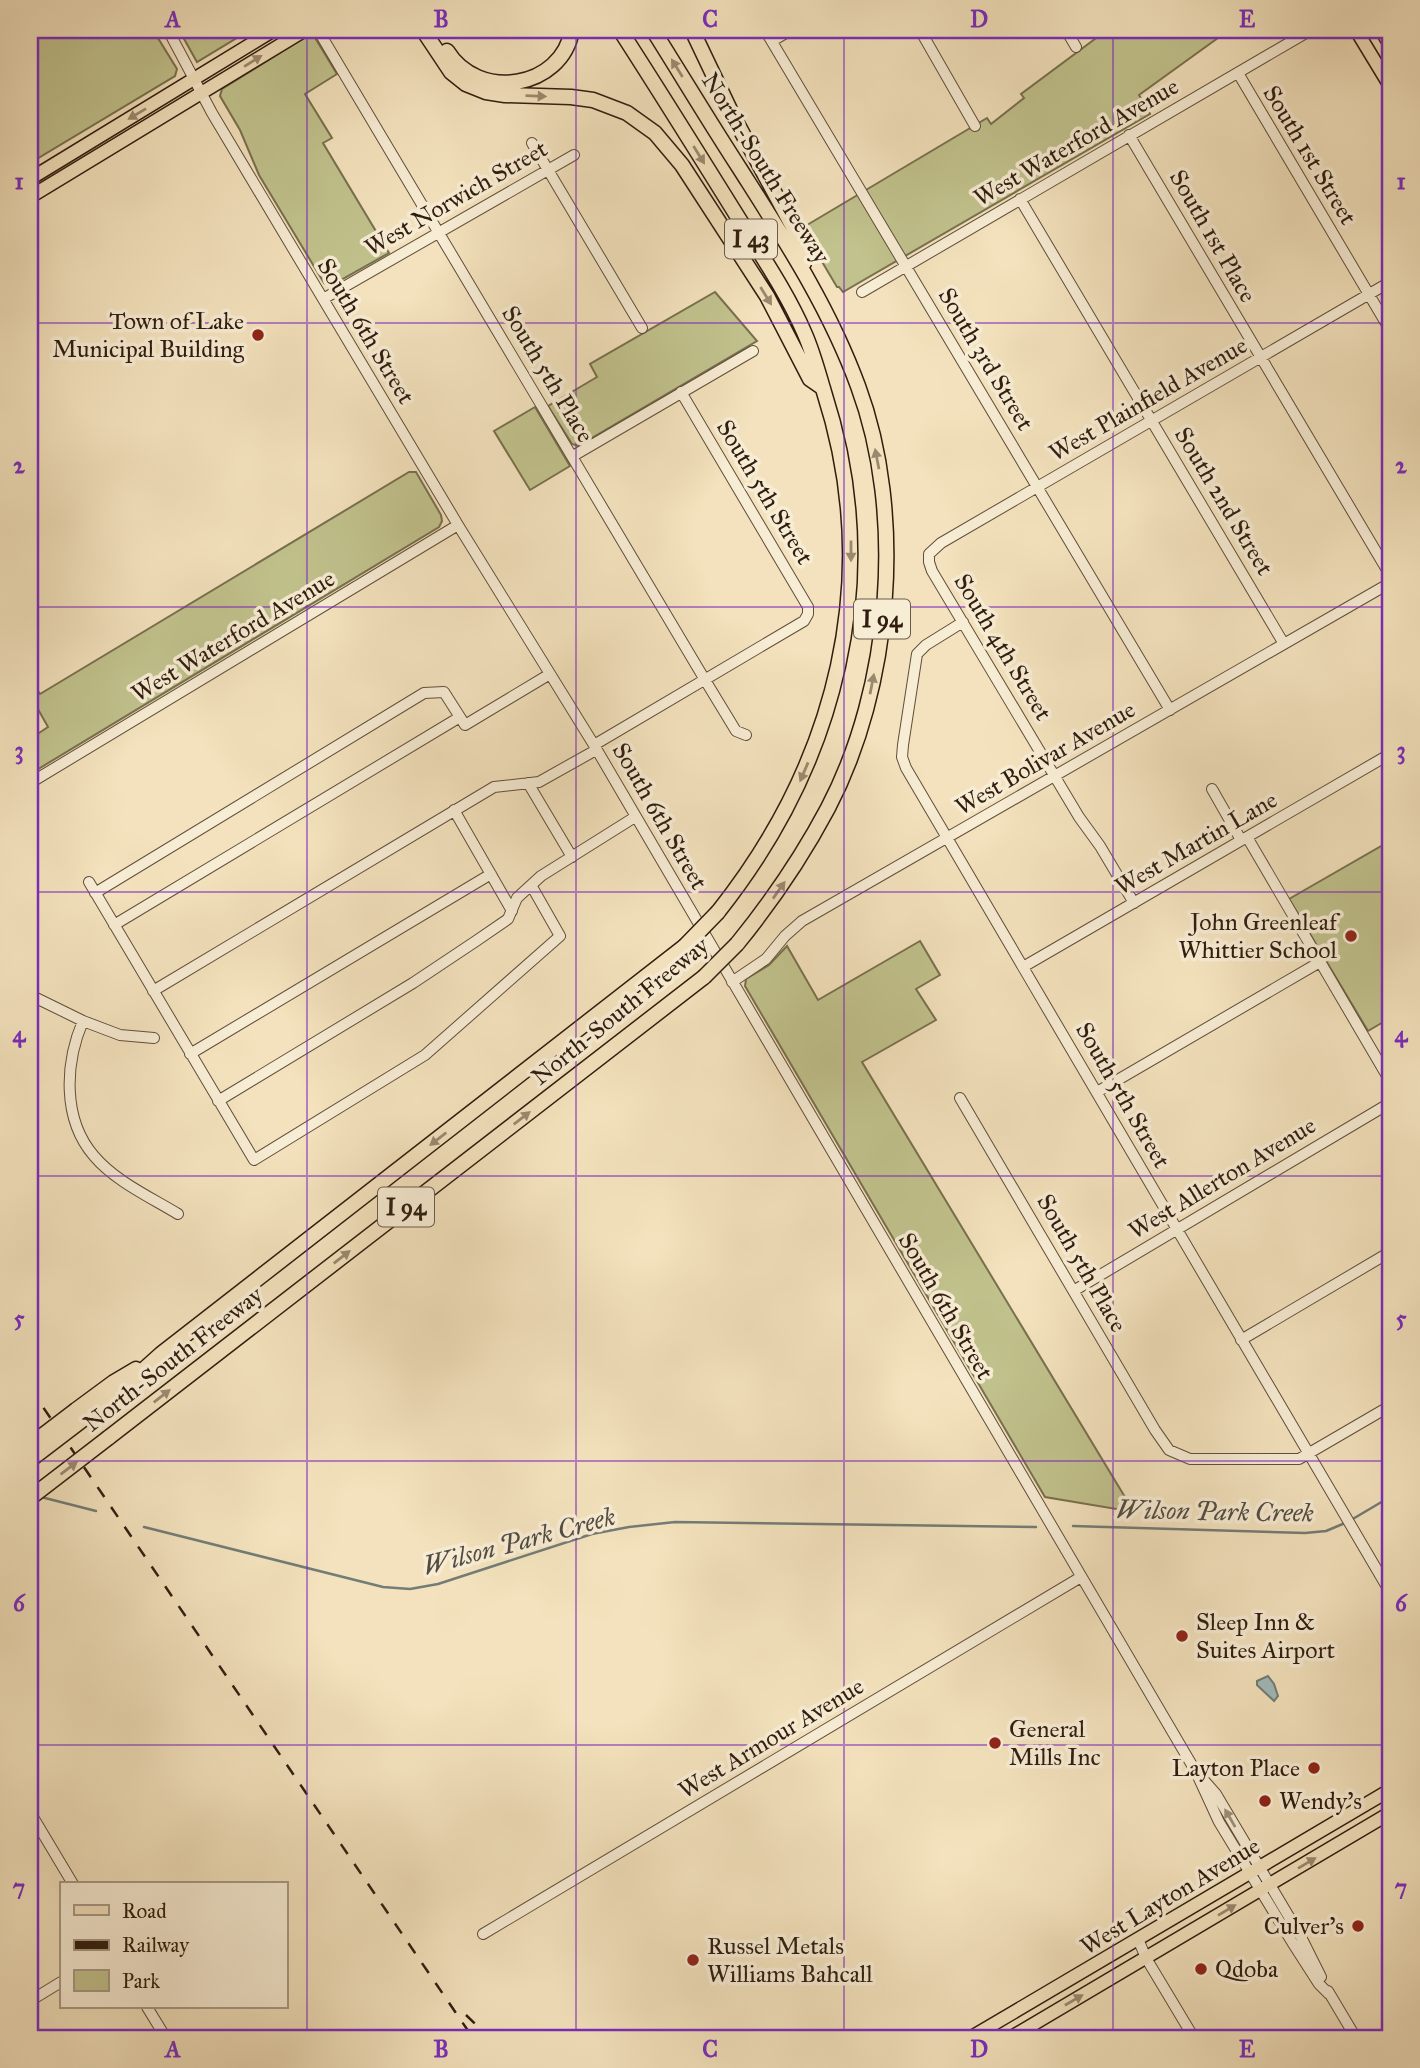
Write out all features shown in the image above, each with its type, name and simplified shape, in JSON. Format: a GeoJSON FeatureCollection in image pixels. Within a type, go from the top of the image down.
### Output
{"type":"FeatureCollection","features":[{"type":"Feature","properties":{"kind":"highway"},"geometry":{"type":"LineString","coordinates":[[423,30],[451,72],[466,84],[486,92],[505,95],[593,100],[627,113],[655,133],[682,165],[767,296],[810,379],[823,388]]}},
{"type":"Feature","properties":{"kind":"highway"},"geometry":{"type":"LineString","coordinates":[[434,30],[450,56],[467,72],[489,81],[517,83],[530,80],[553,67],[566,49],[572,30]]}},
{"type":"Feature","properties":{"kind":"highway","name":"North-South Freeway"},"geometry":{"type":"LineString","coordinates":[[30,1460],[80,1414],[121,1390],[161,1354],[685,946],[718,912],[757,860],[790,802],[816,743],[829,702],[845,632],[851,577],[848,497],[834,422],[818,366],[785,294],[620,30]]}},
{"type":"Feature","properties":{"kind":"highway","name":"North-South Freeway"},"geometry":{"type":"LineString","coordinates":[[30,1497],[704,977],[737,944],[780,890],[829,806],[868,702],[885,597],[884,507],[871,433],[859,388],[805,271],[653,30]]}},
{"type":"Feature","properties":{"kind":"highway"},"geometry":{"type":"LineString","coordinates":[[692,30],[732,114],[800,240],[805,271]]}},
{"type":"Feature","properties":{"kind":"highway"},"geometry":{"type":"LineString","coordinates":[[30,1445],[80,1414]]}},
{"type":"Feature","properties":{"kind":"main road"},"geometry":{"type":"LineString","coordinates":[[30,179],[274,30]]}},
{"type":"Feature","properties":{"kind":"main road"},"geometry":{"type":"LineString","coordinates":[[30,197],[304,30]]}},
{"type":"Feature","properties":{"kind":"main road"},"geometry":{"type":"LineString","coordinates":[[1356,30],[1390,86]]}},
{"type":"Feature","properties":{"kind":"main road"},"geometry":{"type":"LineString","coordinates":[[1381,30],[1390,45]]}},
{"type":"Feature","properties":{"kind":"main road","name":"West Layton Avenue"},"geometry":{"type":"LineString","coordinates":[[971,2038],[1390,1790]]}},
{"type":"Feature","properties":{"kind":"main road","name":"West Layton Avenue"},"geometry":{"type":"LineString","coordinates":[[1010,2038],[1390,1813]]}},
{"type":"Feature","properties":{"kind":"street","name":"South 6th Street"},"geometry":{"type":"LineString","coordinates":[[168,30],[323,299],[595,748],[1196,1772],[1216,1794],[1312,1973],[1329,1994],[1356,2038]]}},
{"type":"Feature","properties":{"kind":"street","name":"South 5th Place"},"geometry":{"type":"LineString","coordinates":[[318,30],[705,680],[736,731],[746,735]]}},
{"type":"Feature","properties":{"kind":"street","name":"South 3rd Street"},"geometry":{"type":"LineString","coordinates":[[765,30],[1170,710]]}},
{"type":"Feature","properties":{"kind":"street"},"geometry":{"type":"LineString","coordinates":[[772,41],[790,30]]}},
{"type":"Feature","properties":{"kind":"street"},"geometry":{"type":"LineString","coordinates":[[920,30],[975,126]]}},
{"type":"Feature","properties":{"kind":"street"},"geometry":{"type":"LineString","coordinates":[[1066,30],[1076,47]]}},
{"type":"Feature","properties":{"kind":"street","name":"West Waterford Avenue"},"geometry":{"type":"LineString","coordinates":[[862,292],[1311,30]]}},
{"type":"Feature","properties":{"kind":"street","name":"South 1st Street"},"geometry":{"type":"LineString","coordinates":[[1238,73],[1390,330]]}},
{"type":"Feature","properties":{"kind":"street","name":"South 1st Place"},"geometry":{"type":"LineString","coordinates":[[1129,135],[1390,575]]}},
{"type":"Feature","properties":{"kind":"street"},"geometry":{"type":"LineString","coordinates":[[532,143],[642,328]]}},
{"type":"Feature","properties":{"kind":"street","name":"West Norwich Street"},"geometry":{"type":"LineString","coordinates":[[323,299],[574,155]]}},
{"type":"Feature","properties":{"kind":"street","name":"South 2nd Street"},"geometry":{"type":"LineString","coordinates":[[1020,199],[1284,644]]}},
{"type":"Feature","properties":{"kind":"street","name":"West Plainfield Avenue"},"geometry":{"type":"LineString","coordinates":[[929,554],[937,545],[1390,282]]}},
{"type":"Feature","properties":{"kind":"street"},"geometry":{"type":"LineString","coordinates":[[573,456],[753,351]]}},
{"type":"Feature","properties":{"kind":"street","name":"South 5th Street"},"geometry":{"type":"LineString","coordinates":[[681,392],[808,607],[804,621],[705,680]]}},
{"type":"Feature","properties":{"kind":"street","name":"West Waterford Avenue"},"geometry":{"type":"LineString","coordinates":[[30,783],[458,525]]}},
{"type":"Feature","properties":{"kind":"street","name":"South 4th Street"},"geometry":{"type":"LineString","coordinates":[[929,554],[930,566],[1134,903]]}},
{"type":"Feature","properties":{"kind":"street","name":"West Bolivar Avenue"},"geometry":{"type":"LineString","coordinates":[[732,982],[766,959],[785,936],[802,922],[1390,583]]}},
{"type":"Feature","properties":{"kind":"street","name":"South 5th Street"},"geometry":{"type":"LineString","coordinates":[[963,622],[926,645],[917,654],[903,745],[902,757],[906,768],[1390,1592]]}},
{"type":"Feature","properties":{"kind":"street"},"geometry":{"type":"LineString","coordinates":[[95,893],[424,693],[444,692],[465,725],[550,674]]}},
{"type":"Feature","properties":{"kind":"street"},"geometry":{"type":"LineString","coordinates":[[153,991],[494,787],[539,782],[705,680]]}},
{"type":"Feature","properties":{"kind":"street"},"geometry":{"type":"LineString","coordinates":[[114,925],[460,718]]}},
{"type":"Feature","properties":{"kind":"street","name":"West Martin Lane"},"geometry":{"type":"LineString","coordinates":[[1023,967],[1390,754]]}},
{"type":"Feature","properties":{"kind":"street"},"geometry":{"type":"LineString","coordinates":[[528,783],[572,857]]}},
{"type":"Feature","properties":{"kind":"street"},"geometry":{"type":"LineString","coordinates":[[1212,789],[1320,961],[1390,1081]]}},
{"type":"Feature","properties":{"kind":"street"},"geometry":{"type":"LineString","coordinates":[[454,810],[512,911]]}},
{"type":"Feature","properties":{"kind":"street"},"geometry":{"type":"LineString","coordinates":[[218,1101],[413,983],[508,919],[517,898],[531,885],[635,817]]}},
{"type":"Feature","properties":{"kind":"street"},"geometry":{"type":"LineString","coordinates":[[190,1054],[491,874]]}},
{"type":"Feature","properties":{"kind":"street"},"geometry":{"type":"LineString","coordinates":[[89,882],[254,1160],[425,1055],[560,936],[531,885]]}},
{"type":"Feature","properties":{"kind":"street"},"geometry":{"type":"LineString","coordinates":[[1097,1092],[1320,961]]}},
{"type":"Feature","properties":{"kind":"street"},"geometry":{"type":"LineString","coordinates":[[30,995],[83,1021],[120,1035],[154,1038]]}},
{"type":"Feature","properties":{"kind":"street"},"geometry":{"type":"LineString","coordinates":[[83,1021],[74,1042],[69,1069],[71,1101],[79,1129],[93,1155],[118,1178],[178,1214]]}},
{"type":"Feature","properties":{"kind":"street","name":"South 5th Place"},"geometry":{"type":"LineString","coordinates":[[960,1098],[1169,1450],[1190,1459],[1299,1459],[1308,1454]]}},
{"type":"Feature","properties":{"kind":"street","name":"West Allerton Avenue"},"geometry":{"type":"LineString","coordinates":[[1074,1290],[1390,1103]]}},
{"type":"Feature","properties":{"kind":"street"},"geometry":{"type":"LineString","coordinates":[[1241,1340],[1390,1252]]}},
{"type":"Feature","properties":{"kind":"street"},"geometry":{"type":"LineString","coordinates":[[1308,1454],[1390,1406]]}},
{"type":"Feature","properties":{"kind":"street","name":"West Armour Avenue"},"geometry":{"type":"LineString","coordinates":[[483,1934],[1081,1577]]}},
{"type":"Feature","properties":{"kind":"street"},"geometry":{"type":"LineString","coordinates":[[30,1812],[72,1882]]}},
{"type":"Feature","properties":{"kind":"street"},"geometry":{"type":"LineString","coordinates":[[1138,1939],[1146,1958],[1194,2038]]}},
{"type":"Feature","properties":{"kind":"street"},"geometry":{"type":"LineString","coordinates":[[30,2001],[60,1983]]}},
{"type":"Feature","properties":{"kind":"street"},"geometry":{"type":"LineString","coordinates":[[148,2008],[166,2038]]}},
{"type":"Feature","properties":{"kind":"green space"},"geometry":{"type":"Polygon","coordinates":[[[30,30],[153,30],[177,69],[175,76],[30,163],[30,30]]]}},
{"type":"Feature","properties":{"kind":"green space"},"geometry":{"type":"Polygon","coordinates":[[[179,30],[250,30],[197,62],[179,30]]]}},
{"type":"Feature","properties":{"kind":"green space"},"geometry":{"type":"Polygon","coordinates":[[[1107,30],[1229,30],[1139,95],[1150,114],[843,292],[837,287],[802,228],[987,118],[991,124],[1024,98],[1021,94],[1107,30]]]}},
{"type":"Feature","properties":{"kind":"green space"},"geometry":{"type":"Polygon","coordinates":[[[310,34],[314,36],[337,74],[305,94],[332,138],[323,143],[389,253],[330,286],[324,283],[259,175],[240,130],[220,96],[222,89],[310,34]]]}},
{"type":"Feature","properties":{"kind":"green space"},"geometry":{"type":"Polygon","coordinates":[[[715,292],[757,341],[578,446],[572,444],[548,406],[597,377],[590,364],[715,292]]]}},
{"type":"Feature","properties":{"kind":"green space"},"geometry":{"type":"Polygon","coordinates":[[[535,407],[570,466],[530,490],[494,431],[535,407]]]}},
{"type":"Feature","properties":{"kind":"green space"},"geometry":{"type":"Polygon","coordinates":[[[409,472],[416,472],[441,515],[439,527],[30,774],[30,739],[48,727],[30,695],[30,679],[40,694],[409,472]]]}},
{"type":"Feature","properties":{"kind":"green space","name":"John Greenleaf Whittier School"},"geometry":{"type":"Polygon","coordinates":[[[1390,841],[1390,1018],[1368,1031],[1289,899],[1390,841]]]}},
{"type":"Feature","properties":{"kind":"green space"},"geometry":{"type":"Polygon","coordinates":[[[920,941],[940,975],[916,989],[936,1020],[862,1062],[1134,1512],[1045,1497],[745,986],[746,979],[769,965],[787,946],[818,1000],[920,941]]]}},
{"type":"Feature","properties":{"kind":"water"},"geometry":{"type":"Polygon","coordinates":[[[1268,1676],[1278,1696],[1274,1701],[1257,1685],[1257,1681],[1268,1676]]]}},
{"type":"Feature","properties":{"kind":"waterway","name":"Wilson Park Creek"},"geometry":{"type":"LineString","coordinates":[[41,1497],[96,1511]]}},
{"type":"Feature","properties":{"kind":"waterway","name":"Wilson Park Creek"},"geometry":{"type":"LineString","coordinates":[[1351,1520],[1390,1497]]}},
{"type":"Feature","properties":{"kind":"waterway","name":"Wilson Park Creek"},"geometry":{"type":"LineString","coordinates":[[144,1527],[383,1587],[410,1589],[438,1584],[592,1534],[675,1522],[1036,1527]]}},
{"type":"Feature","properties":{"kind":"waterway","name":"Wilson Park Creek"},"geometry":{"type":"LineString","coordinates":[[1073,1526],[1305,1533],[1326,1531],[1345,1523]]}},
{"type":"Feature","properties":{"kind":"railway"},"geometry":{"type":"LineString","coordinates":[[30,1388],[473,2038]]}},
{"type":"Feature","properties":{"kind":"railway"},"geometry":{"type":"LineString","coordinates":[[466,2015],[490,2038]]}},
{"type":"Feature","properties":{"kind":"place","name":"Town of Lake Municipal Building"},"geometry":{"type":"Point","coordinates":[258,335]}},
{"type":"Feature","properties":{"kind":"place","name":"John Greenleaf Whittier School"},"geometry":{"type":"Point","coordinates":[1351,936]}},
{"type":"Feature","properties":{"kind":"place","name":"Sleep Inn & Suites Airport"},"geometry":{"type":"Point","coordinates":[1182,1636]}},
{"type":"Feature","properties":{"kind":"place","name":"General Mills Inc"},"geometry":{"type":"Point","coordinates":[995,1743]}},
{"type":"Feature","properties":{"kind":"place","name":"Layton Place"},"geometry":{"type":"Point","coordinates":[1314,1768]}},
{"type":"Feature","properties":{"kind":"place","name":"Wendy's"},"geometry":{"type":"Point","coordinates":[1265,1801]}},
{"type":"Feature","properties":{"kind":"place","name":"Culver's"},"geometry":{"type":"Point","coordinates":[1358,1926]}},
{"type":"Feature","properties":{"kind":"place","name":"Russel Metals Williams Bahcall"},"geometry":{"type":"Point","coordinates":[693,1960]}},
{"type":"Feature","properties":{"kind":"place","name":"Qdoba"},"geometry":{"type":"Point","coordinates":[1201,1969]}}]}
